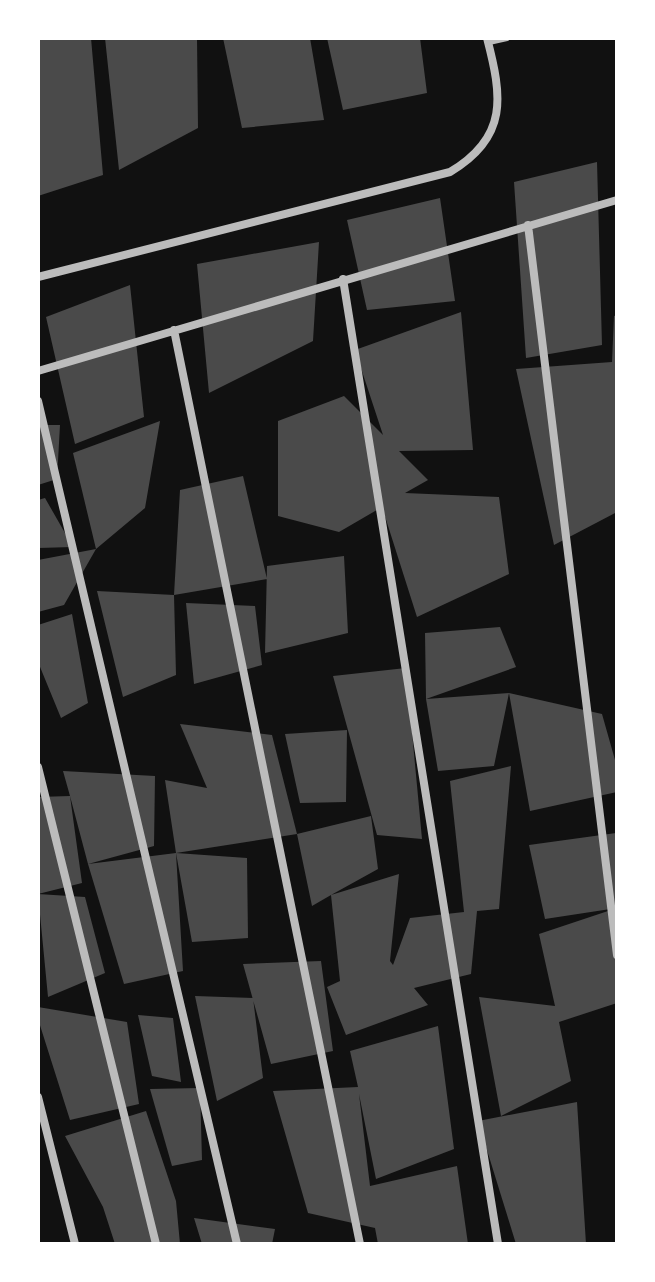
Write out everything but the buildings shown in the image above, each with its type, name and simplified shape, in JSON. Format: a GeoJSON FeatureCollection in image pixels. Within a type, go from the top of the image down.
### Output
{"type":"FeatureCollection","features":[{"type":"Feature","properties":{"kind":"street"},"geometry":{"type":"LineString","coordinates":[[38,277],[450,172],[468,161],[494,127],[500,93],[488,40]]}},
{"type":"Feature","properties":{"kind":"street"},"geometry":{"type":"LineString","coordinates":[[38,371],[617,200]]}},
{"type":"Feature","properties":{"kind":"street"},"geometry":{"type":"LineString","coordinates":[[528,225],[617,955]]}},
{"type":"Feature","properties":{"kind":"street"},"geometry":{"type":"LineString","coordinates":[[343,279],[498,1244]]}},
{"type":"Feature","properties":{"kind":"street"},"geometry":{"type":"LineString","coordinates":[[174,330],[360,1244]]}},
{"type":"Feature","properties":{"kind":"street"},"geometry":{"type":"LineString","coordinates":[[38,401],[237,1244]]}},
{"type":"Feature","properties":{"kind":"street"},"geometry":{"type":"LineString","coordinates":[[38,767],[156,1244]]}},
{"type":"Feature","properties":{"kind":"street"},"geometry":{"type":"LineString","coordinates":[[38,1097],[75,1244]]}},
{"type":"Feature","properties":{"kind":"lane"},"geometry":{"type":"LineString","coordinates":[[488,40],[507,38]]}}]}
